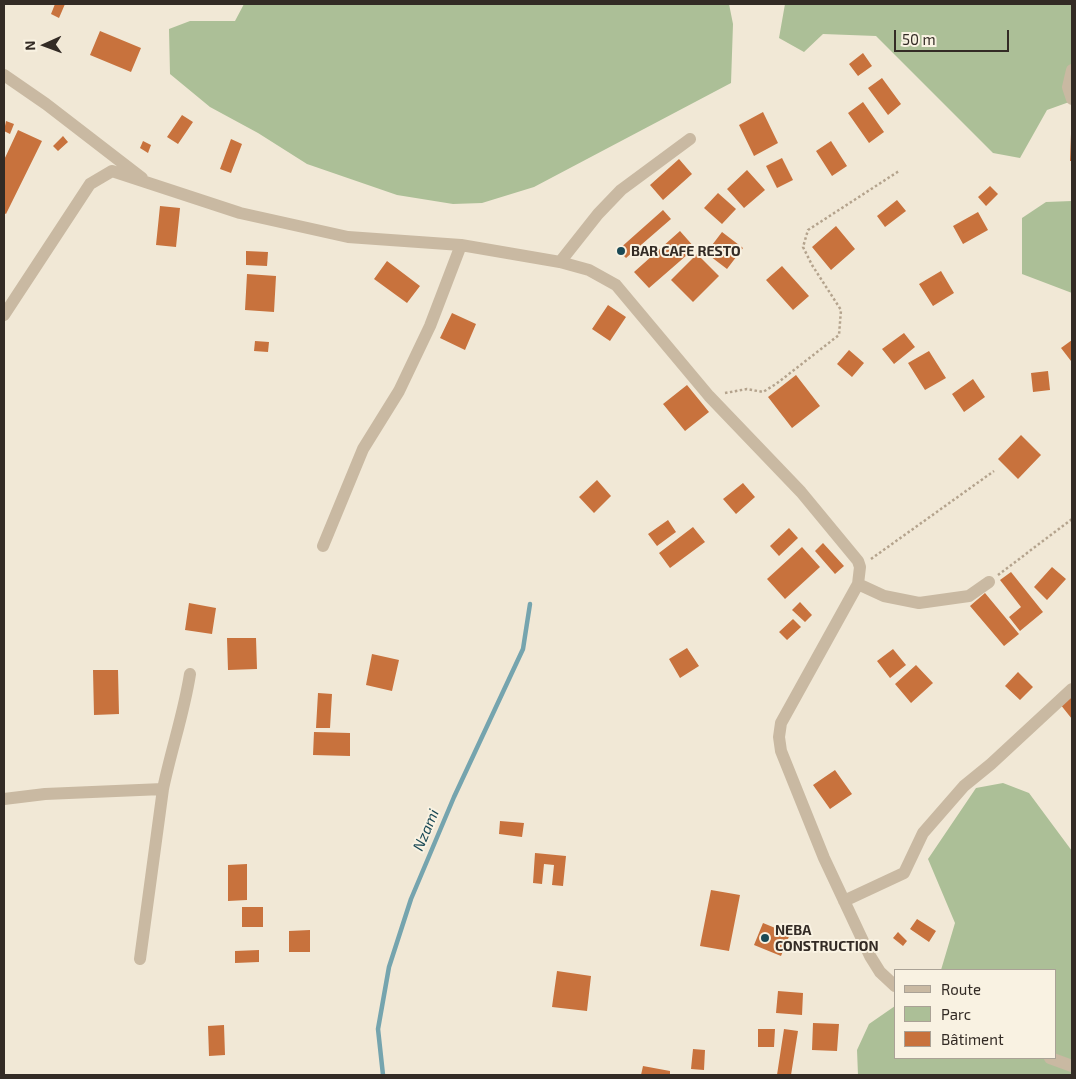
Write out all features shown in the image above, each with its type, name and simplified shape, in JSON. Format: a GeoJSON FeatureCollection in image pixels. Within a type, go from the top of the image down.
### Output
{"type":"FeatureCollection","features":[{"type":"Feature","properties":{"kind":"street"},"geometry":{"type":"LineString","coordinates":[[1072,70],[1068,86],[1072,99]]}},
{"type":"Feature","properties":{"kind":"street"},"geometry":{"type":"LineString","coordinates":[[4,75],[46,104],[148,182]]}},
{"type":"Feature","properties":{"kind":"street"},"geometry":{"type":"LineString","coordinates":[[560,262],[598,214],[622,190],[690,139]]}},
{"type":"Feature","properties":{"kind":"street"},"geometry":{"type":"LineString","coordinates":[[4,315],[90,184],[112,171],[240,213],[348,238],[462,245],[560,262],[589,270],[616,285],[709,396],[802,492],[858,561],[860,567],[858,584],[781,723],[779,737],[781,751],[824,858],[870,956],[880,972],[894,985]]}},
{"type":"Feature","properties":{"kind":"street"},"geometry":{"type":"LineString","coordinates":[[322,546],[364,449],[399,391],[430,326],[462,245]]}},
{"type":"Feature","properties":{"kind":"street"},"geometry":{"type":"LineString","coordinates":[[858,584],[884,596],[919,603],[969,596],[989,582]]}},
{"type":"Feature","properties":{"kind":"street"},"geometry":{"type":"LineString","coordinates":[[140,959],[163,789],[171,752],[186,701],[190,674]]}},
{"type":"Feature","properties":{"kind":"street"},"geometry":{"type":"LineString","coordinates":[[844,901],[904,873],[923,833],[964,786],[1004,753],[1072,689]]}},
{"type":"Feature","properties":{"kind":"street"},"geometry":{"type":"LineString","coordinates":[[4,799],[45,794],[163,789]]}},
{"type":"Feature","properties":{"kind":"street"},"geometry":{"type":"LineString","coordinates":[[1053,1059],[1072,1066]]}},
{"type":"Feature","properties":{"kind":"path"},"geometry":{"type":"LineString","coordinates":[[709,396],[747,389],[763,392],[839,335],[842,310],[812,265],[803,247],[808,230],[899,171]]}},
{"type":"Feature","properties":{"kind":"path"},"geometry":{"type":"LineString","coordinates":[[860,567],[994,471]]}},
{"type":"Feature","properties":{"kind":"path"},"geometry":{"type":"LineString","coordinates":[[989,582],[1072,519]]}},
{"type":"Feature","properties":{"kind":"green space"},"geometry":{"type":"Polygon","coordinates":[[[244,4],[729,4],[733,24],[731,83],[534,187],[482,203],[453,204],[397,195],[307,164],[258,133],[210,107],[170,74],[169,29],[190,21],[235,21],[244,4]]]}},
{"type":"Feature","properties":{"kind":"green space"},"geometry":{"type":"Polygon","coordinates":[[[785,4],[1072,4],[1072,101],[1047,110],[1020,158],[993,153],[876,36],[823,34],[804,52],[779,38],[785,4]]]}},
{"type":"Feature","properties":{"kind":"green space"},"geometry":{"type":"Polygon","coordinates":[[[1072,201],[1072,293],[1022,274],[1022,218],[1046,202],[1072,201]]]}},
{"type":"Feature","properties":{"kind":"green space"},"geometry":{"type":"Polygon","coordinates":[[[1003,783],[1029,793],[1072,851],[1072,1075],[858,1075],[857,1050],[869,1024],[894,1007],[894,1059],[1056,1059],[1056,969],[941,969],[955,923],[928,859],[976,788],[1003,783]]]}},
{"type":"Feature","properties":{"kind":"building"},"geometry":{"type":"Polygon","coordinates":[[[55,4],[65,4],[59,18],[51,14],[55,4]]]}},
{"type":"Feature","properties":{"kind":"building"},"geometry":{"type":"Polygon","coordinates":[[[100,31],[141,48],[131,72],[90,55],[100,31]]]}},
{"type":"Feature","properties":{"kind":"building"},"geometry":{"type":"Polygon","coordinates":[[[863,53],[872,66],[858,76],[849,64],[863,53]]]}},
{"type":"Feature","properties":{"kind":"building"},"geometry":{"type":"Polygon","coordinates":[[[882,78],[901,104],[888,115],[868,88],[882,78]]]}},
{"type":"Feature","properties":{"kind":"building"},"geometry":{"type":"Polygon","coordinates":[[[863,102],[884,132],[869,143],[848,113],[863,102]]]}},
{"type":"Feature","properties":{"kind":"building"},"geometry":{"type":"Polygon","coordinates":[[[763,112],[778,143],[754,156],[739,125],[763,112]]]}},
{"type":"Feature","properties":{"kind":"building"},"geometry":{"type":"Polygon","coordinates":[[[182,115],[193,122],[178,144],[167,137],[182,115]]]}},
{"type":"Feature","properties":{"kind":"building"},"geometry":{"type":"Polygon","coordinates":[[[6,121],[14,124],[10,134],[4,131],[6,121]]]}},
{"type":"Feature","properties":{"kind":"building"},"geometry":{"type":"Polygon","coordinates":[[[18,130],[42,141],[6,214],[4,213],[4,160],[18,130]]]}},
{"type":"Feature","properties":{"kind":"building"},"geometry":{"type":"Polygon","coordinates":[[[1071,134],[1072,161],[1070,161],[1071,134]]]}},
{"type":"Feature","properties":{"kind":"building"},"geometry":{"type":"Polygon","coordinates":[[[63,136],[68,142],[58,151],[53,146],[63,136]]]}},
{"type":"Feature","properties":{"kind":"building"},"geometry":{"type":"Polygon","coordinates":[[[231,139],[242,144],[231,173],[220,169],[231,139]]]}},
{"type":"Feature","properties":{"kind":"building"},"geometry":{"type":"Polygon","coordinates":[[[143,141],[151,145],[148,153],[140,148],[143,141]]]}},
{"type":"Feature","properties":{"kind":"building"},"geometry":{"type":"Polygon","coordinates":[[[831,141],[847,166],[832,176],[816,151],[831,141]]]}},
{"type":"Feature","properties":{"kind":"building"},"geometry":{"type":"Polygon","coordinates":[[[782,158],[793,180],[777,188],[766,166],[782,158]]]}},
{"type":"Feature","properties":{"kind":"building"},"geometry":{"type":"Polygon","coordinates":[[[679,159],[692,174],[663,200],[650,185],[679,159]]]}},
{"type":"Feature","properties":{"kind":"building"},"geometry":{"type":"Polygon","coordinates":[[[747,170],[765,190],[744,208],[727,189],[747,170]]]}},
{"type":"Feature","properties":{"kind":"building"},"geometry":{"type":"Polygon","coordinates":[[[990,186],[998,194],[986,206],[978,197],[990,186]]]}},
{"type":"Feature","properties":{"kind":"building"},"geometry":{"type":"Polygon","coordinates":[[[718,193],[736,209],[722,224],[704,208],[718,193]]]}},
{"type":"Feature","properties":{"kind":"building"},"geometry":{"type":"Polygon","coordinates":[[[897,200],[906,211],[885,227],[877,216],[897,200]]]}},
{"type":"Feature","properties":{"kind":"building"},"geometry":{"type":"Polygon","coordinates":[[[160,206],[180,208],[176,247],[156,245],[160,206]]]}},
{"type":"Feature","properties":{"kind":"building"},"geometry":{"type":"Polygon","coordinates":[[[663,210],[671,219],[626,258],[618,250],[663,210]]]}},
{"type":"Feature","properties":{"kind":"building"},"geometry":{"type":"Polygon","coordinates":[[[978,212],[988,230],[963,244],[953,226],[978,212]]]}},
{"type":"Feature","properties":{"kind":"building"},"geometry":{"type":"Polygon","coordinates":[[[836,226],[855,249],[831,270],[812,247],[836,226]]]}},
{"type":"Feature","properties":{"kind":"building"},"geometry":{"type":"Polygon","coordinates":[[[680,231],[695,248],[649,288],[634,272],[680,231]]]}},
{"type":"Feature","properties":{"kind":"building"},"geometry":{"type":"Polygon","coordinates":[[[722,232],[743,248],[727,269],[706,253],[722,232]]]}},
{"type":"Feature","properties":{"kind":"building"},"geometry":{"type":"Polygon","coordinates":[[[246,251],[268,252],[267,266],[246,265],[246,251]]]}},
{"type":"Feature","properties":{"kind":"building"},"geometry":{"type":"Polygon","coordinates":[[[697,254],[719,276],[693,302],[671,280],[697,254]]]}},
{"type":"Feature","properties":{"kind":"building"},"geometry":{"type":"Polygon","coordinates":[[[387,261],[420,286],[407,303],[374,279],[387,261]]]}},
{"type":"Feature","properties":{"kind":"building"},"geometry":{"type":"Polygon","coordinates":[[[782,266],[809,296],[793,310],[766,280],[782,266]]]}},
{"type":"Feature","properties":{"kind":"building"},"geometry":{"type":"Polygon","coordinates":[[[941,271],[954,293],[933,306],[919,284],[941,271]]]}},
{"type":"Feature","properties":{"kind":"building"},"geometry":{"type":"Polygon","coordinates":[[[247,274],[276,276],[274,312],[245,310],[247,274]]]}},
{"type":"Feature","properties":{"kind":"building"},"geometry":{"type":"Polygon","coordinates":[[[608,305],[626,317],[610,341],[592,329],[608,305]]]}},
{"type":"Feature","properties":{"kind":"building"},"geometry":{"type":"Polygon","coordinates":[[[452,313],[476,324],[465,350],[440,338],[452,313]]]}},
{"type":"Feature","properties":{"kind":"building"},"geometry":{"type":"Polygon","coordinates":[[[904,333],[915,347],[894,364],[882,349],[904,333]]]}},
{"type":"Feature","properties":{"kind":"building"},"geometry":{"type":"Polygon","coordinates":[[[1072,340],[1072,360],[1071,361],[1061,348],[1072,340]]]}},
{"type":"Feature","properties":{"kind":"building"},"geometry":{"type":"Polygon","coordinates":[[[255,341],[269,342],[268,352],[254,351],[255,341]]]}},
{"type":"Feature","properties":{"kind":"building"},"geometry":{"type":"Polygon","coordinates":[[[849,350],[864,363],[852,377],[837,364],[849,350]]]}},
{"type":"Feature","properties":{"kind":"building"},"geometry":{"type":"Polygon","coordinates":[[[929,351],[946,378],[925,390],[908,363],[929,351]]]}},
{"type":"Feature","properties":{"kind":"building"},"geometry":{"type":"Polygon","coordinates":[[[1048,371],[1050,390],[1033,392],[1031,373],[1048,371]]]}},
{"type":"Feature","properties":{"kind":"building"},"geometry":{"type":"Polygon","coordinates":[[[796,375],[820,406],[792,428],[768,397],[796,375]]]}},
{"type":"Feature","properties":{"kind":"building"},"geometry":{"type":"Polygon","coordinates":[[[973,379],[985,397],[964,412],[952,394],[973,379]]]}},
{"type":"Feature","properties":{"kind":"building"},"geometry":{"type":"Polygon","coordinates":[[[687,385],[709,412],[685,431],[663,404],[687,385]]]}},
{"type":"Feature","properties":{"kind":"building"},"geometry":{"type":"Polygon","coordinates":[[[1021,435],[1041,455],[1018,479],[998,459],[1021,435]]]}},
{"type":"Feature","properties":{"kind":"building"},"geometry":{"type":"Polygon","coordinates":[[[597,480],[611,496],[594,513],[579,497],[597,480]]]}},
{"type":"Feature","properties":{"kind":"building"},"geometry":{"type":"Polygon","coordinates":[[[743,483],[755,497],[736,514],[723,499],[743,483]]]}},
{"type":"Feature","properties":{"kind":"building"},"geometry":{"type":"Polygon","coordinates":[[[668,520],[676,532],[657,546],[648,534],[668,520]]]}},
{"type":"Feature","properties":{"kind":"building"},"geometry":{"type":"Polygon","coordinates":[[[693,527],[705,542],[670,568],[659,553],[693,527]]]}},
{"type":"Feature","properties":{"kind":"building"},"geometry":{"type":"Polygon","coordinates":[[[789,528],[798,538],[779,556],[770,546],[789,528]]]}},
{"type":"Feature","properties":{"kind":"building"},"geometry":{"type":"Polygon","coordinates":[[[823,543],[844,566],[835,574],[815,551],[823,543]]]}},
{"type":"Feature","properties":{"kind":"building"},"geometry":{"type":"Polygon","coordinates":[[[802,547],[820,567],[785,599],[767,579],[802,547]]]}},
{"type":"Feature","properties":{"kind":"building"},"geometry":{"type":"Polygon","coordinates":[[[1052,567],[1066,579],[1047,600],[1034,587],[1052,567]]]}},
{"type":"Feature","properties":{"kind":"building"},"geometry":{"type":"Polygon","coordinates":[[[1011,572],[1043,612],[1020,631],[1009,617],[1021,607],[1000,580],[1011,572]]]}},
{"type":"Feature","properties":{"kind":"building"},"geometry":{"type":"Polygon","coordinates":[[[985,593],[1019,634],[1004,646],[970,606],[985,593]]]}},
{"type":"Feature","properties":{"kind":"building"},"geometry":{"type":"Polygon","coordinates":[[[800,602],[812,615],[805,622],[792,610],[800,602]]]}},
{"type":"Feature","properties":{"kind":"building"},"geometry":{"type":"Polygon","coordinates":[[[189,603],[216,608],[212,634],[185,630],[189,603]]]}},
{"type":"Feature","properties":{"kind":"building"},"geometry":{"type":"Polygon","coordinates":[[[793,619],[801,627],[787,640],[779,632],[793,619]]]}},
{"type":"Feature","properties":{"kind":"building"},"geometry":{"type":"Polygon","coordinates":[[[227,638],[256,638],[257,669],[228,670],[227,638]]]}},
{"type":"Feature","properties":{"kind":"building"},"geometry":{"type":"Polygon","coordinates":[[[687,648],[699,666],[680,678],[669,659],[687,648]]]}},
{"type":"Feature","properties":{"kind":"building"},"geometry":{"type":"Polygon","coordinates":[[[893,649],[906,665],[890,678],[877,661],[893,649]]]}},
{"type":"Feature","properties":{"kind":"building"},"geometry":{"type":"Polygon","coordinates":[[[372,654],[399,660],[392,691],[366,685],[372,654]]]}},
{"type":"Feature","properties":{"kind":"building"},"geometry":{"type":"Polygon","coordinates":[[[916,665],[933,683],[911,703],[895,684],[916,665]]]}},
{"type":"Feature","properties":{"kind":"building"},"geometry":{"type":"Polygon","coordinates":[[[93,670],[118,670],[119,714],[94,715],[93,670]]]}},
{"type":"Feature","properties":{"kind":"building"},"geometry":{"type":"Polygon","coordinates":[[[1018,672],[1033,687],[1020,700],[1005,686],[1018,672]]]}},
{"type":"Feature","properties":{"kind":"building"},"geometry":{"type":"Polygon","coordinates":[[[318,693],[332,694],[330,728],[316,728],[318,693]]]}},
{"type":"Feature","properties":{"kind":"building"},"geometry":{"type":"Polygon","coordinates":[[[1072,694],[1072,719],[1060,704],[1072,694]]]}},
{"type":"Feature","properties":{"kind":"building"},"geometry":{"type":"Polygon","coordinates":[[[314,732],[350,733],[350,756],[313,755],[314,732]]]}},
{"type":"Feature","properties":{"kind":"building"},"geometry":{"type":"Polygon","coordinates":[[[835,770],[852,794],[830,809],[813,785],[835,770]]]}},
{"type":"Feature","properties":{"kind":"building"},"geometry":{"type":"Polygon","coordinates":[[[500,821],[524,823],[522,837],[499,834],[500,821]]]}},
{"type":"Feature","properties":{"kind":"building"},"geometry":{"type":"Polygon","coordinates":[[[535,853],[566,856],[563,886],[552,885],[554,865],[544,864],[542,884],[533,883],[535,853]]]}},
{"type":"Feature","properties":{"kind":"building"},"geometry":{"type":"Polygon","coordinates":[[[247,864],[247,900],[228,901],[228,865],[247,864]]]}},
{"type":"Feature","properties":{"kind":"building"},"geometry":{"type":"Polygon","coordinates":[[[711,890],[740,895],[729,951],[700,946],[711,890]]]}},
{"type":"Feature","properties":{"kind":"building"},"geometry":{"type":"Polygon","coordinates":[[[242,907],[263,907],[263,927],[242,927],[242,907]]]}},
{"type":"Feature","properties":{"kind":"building"},"geometry":{"type":"Polygon","coordinates":[[[917,919],[936,931],[929,942],[910,929],[917,919]]]}},
{"type":"Feature","properties":{"kind":"building"},"geometry":{"type":"Polygon","coordinates":[[[763,923],[790,934],[781,956],[754,945],[763,923]]]}},
{"type":"Feature","properties":{"kind":"building"},"geometry":{"type":"Polygon","coordinates":[[[310,930],[310,952],[289,952],[289,931],[310,930]]]}},
{"type":"Feature","properties":{"kind":"building"},"geometry":{"type":"Polygon","coordinates":[[[898,932],[907,941],[903,946],[893,938],[898,932]]]}},
{"type":"Feature","properties":{"kind":"building"},"geometry":{"type":"Polygon","coordinates":[[[259,950],[259,962],[235,963],[235,951],[259,950]]]}},
{"type":"Feature","properties":{"kind":"building"},"geometry":{"type":"Polygon","coordinates":[[[557,971],[591,976],[587,1011],[552,1007],[557,971]]]}},
{"type":"Feature","properties":{"kind":"building"},"geometry":{"type":"Polygon","coordinates":[[[778,991],[803,993],[802,1015],[776,1013],[778,991]]]}},
{"type":"Feature","properties":{"kind":"building"},"geometry":{"type":"Polygon","coordinates":[[[813,1023],[839,1024],[837,1051],[812,1050],[813,1023]]]}},
{"type":"Feature","properties":{"kind":"building"},"geometry":{"type":"Polygon","coordinates":[[[224,1025],[225,1055],[209,1056],[208,1026],[224,1025]]]}},
{"type":"Feature","properties":{"kind":"building"},"geometry":{"type":"Polygon","coordinates":[[[758,1029],[775,1029],[774,1047],[758,1047],[758,1029]]]}},
{"type":"Feature","properties":{"kind":"building"},"geometry":{"type":"Polygon","coordinates":[[[784,1029],[798,1031],[791,1075],[777,1075],[784,1029]]]}},
{"type":"Feature","properties":{"kind":"building"},"geometry":{"type":"Polygon","coordinates":[[[693,1049],[705,1050],[704,1070],[691,1069],[693,1049]]]}},
{"type":"Feature","properties":{"kind":"building"},"geometry":{"type":"Polygon","coordinates":[[[643,1066],[670,1071],[670,1075],[641,1075],[643,1066]]]}},
{"type":"Feature","properties":{"kind":"waterway","name":"Nzami"},"geometry":{"type":"LineString","coordinates":[[383,1075],[378,1029],[389,967],[411,899],[454,797],[523,649],[530,604]]}},
{"type":"Feature","properties":{"kind":"place","name":"BAR CAFE RESTO"},"geometry":{"type":"Point","coordinates":[621,251]}},
{"type":"Feature","properties":{"kind":"place","name":"NEBA CONSTRUCTION"},"geometry":{"type":"Point","coordinates":[765,938]}}]}
